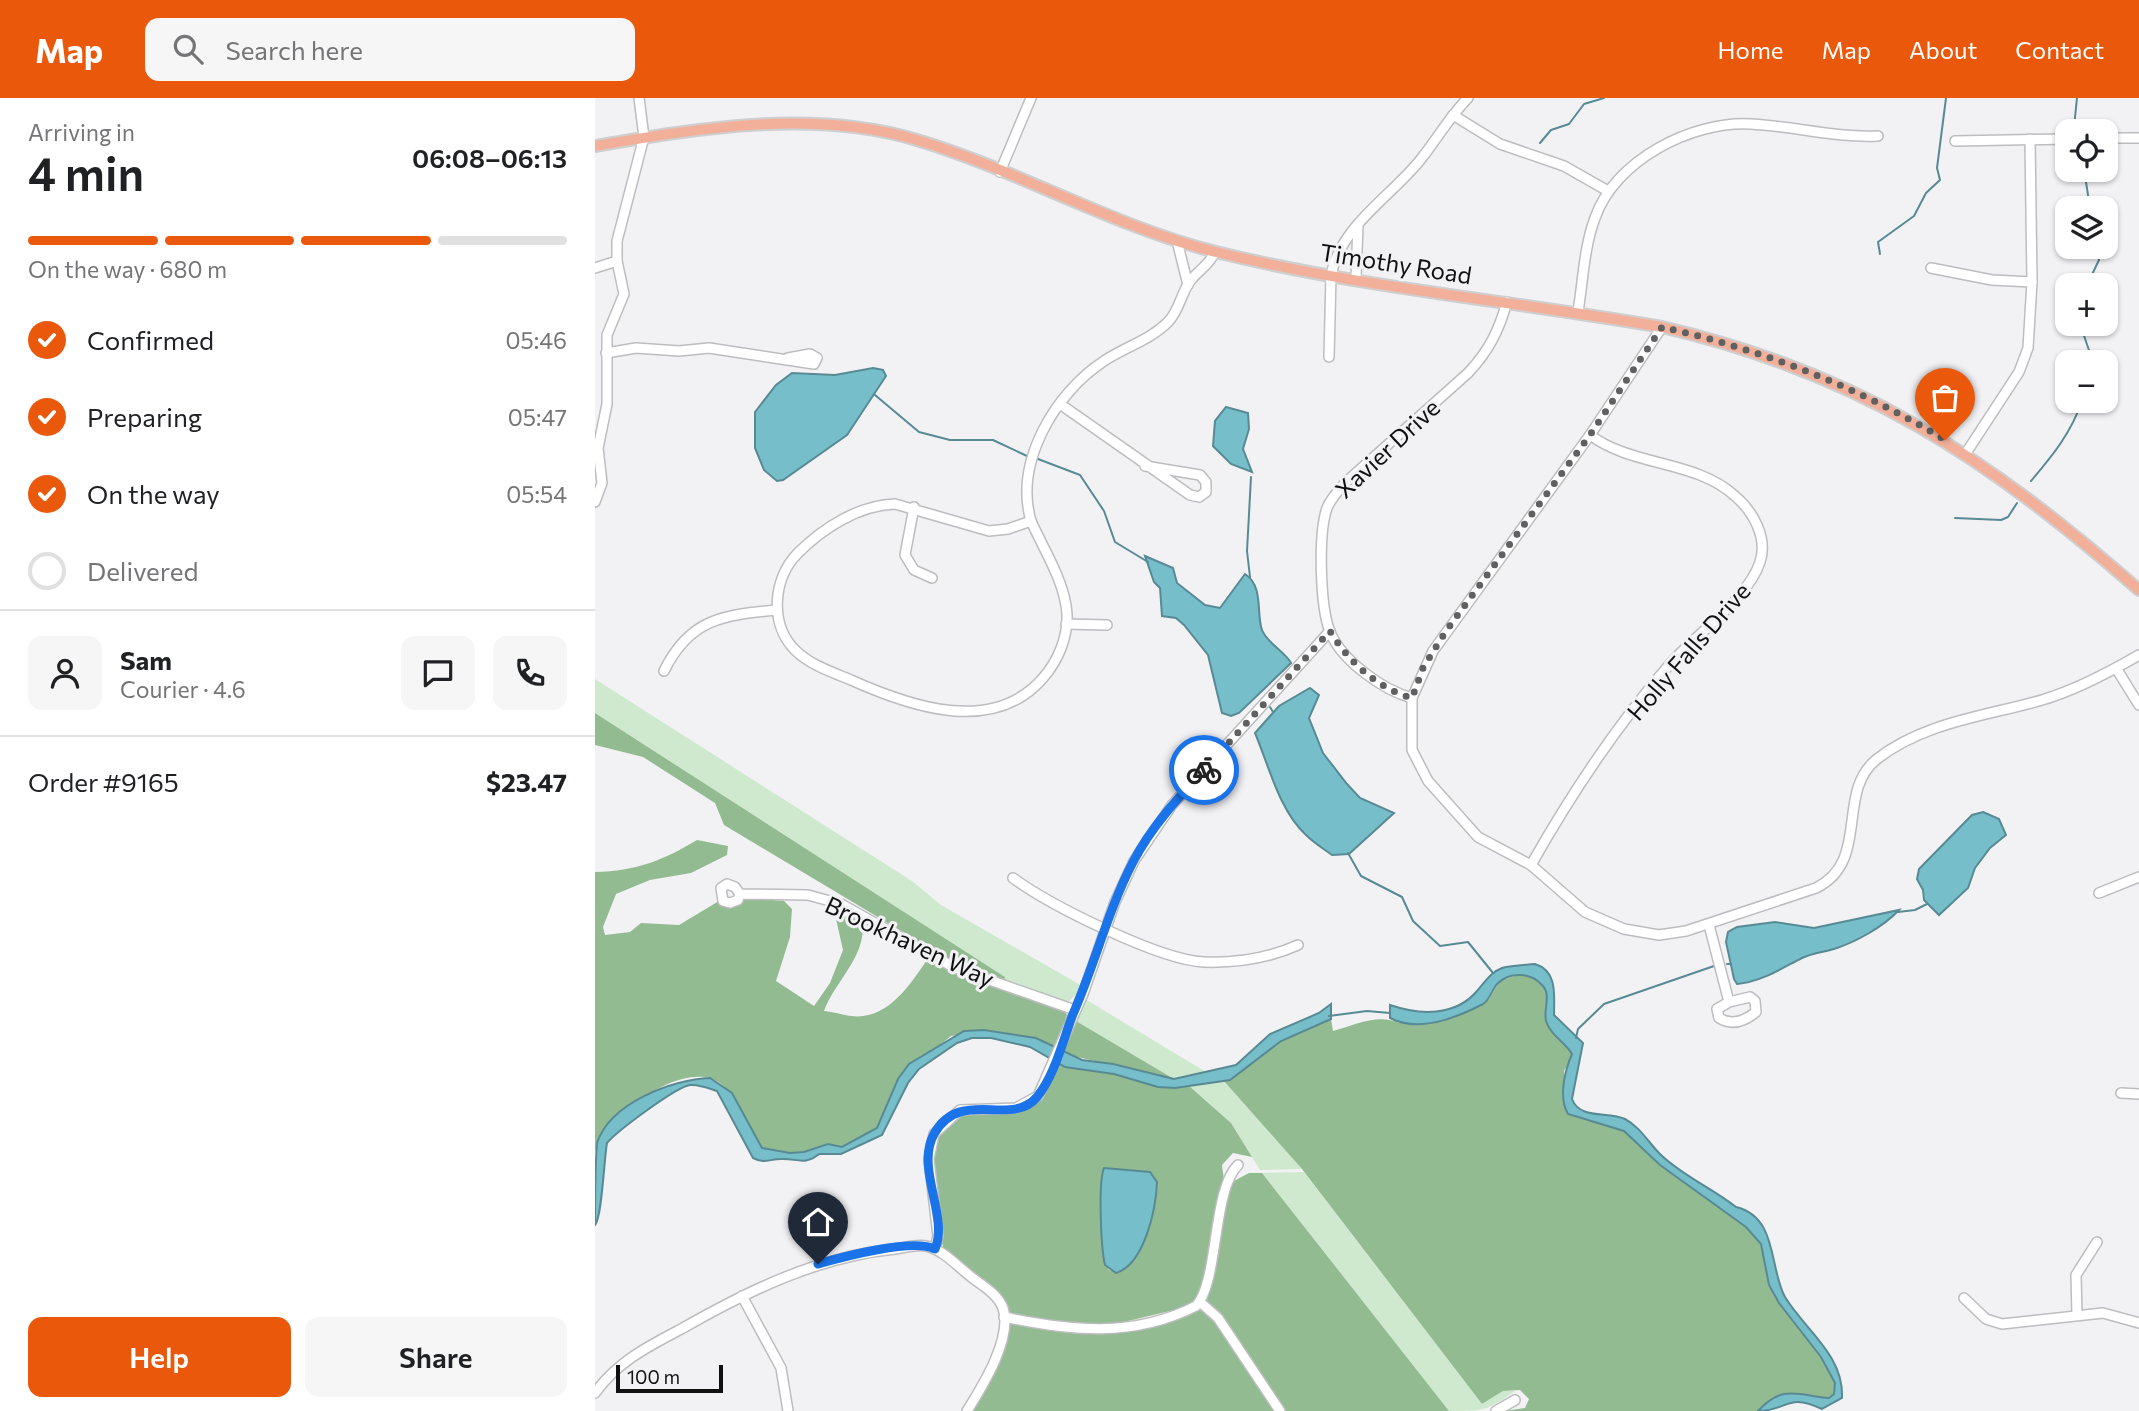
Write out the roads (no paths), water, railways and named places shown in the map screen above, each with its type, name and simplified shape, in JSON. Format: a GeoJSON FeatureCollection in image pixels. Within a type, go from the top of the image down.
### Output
{"type":"FeatureCollection","features":[{"type":"Feature","properties":{"kind":"main road","name":"Timothy Road"},"geometry":{"type":"LineString","coordinates":[[595,146],[644,137],[766,124],[830,124],[916,139],[1113,220],[1177,242],[1331,275],[1662,327],[1796,366],[1881,404],[1966,453],[2038,504],[2139,590]]}},
{"type":"Feature","properties":{"kind":"street"},"geometry":{"type":"LineString","coordinates":[[595,502],[602,484],[598,448],[607,404],[607,335],[624,294],[617,261],[621,222],[644,137],[639,98]]}},
{"type":"Feature","properties":{"kind":"street"},"geometry":{"type":"LineString","coordinates":[[1000,172],[1031,98]]}},
{"type":"Feature","properties":{"kind":"street"},"geometry":{"type":"LineString","coordinates":[[1329,357],[1331,275],[1358,225],[1405,179],[1468,98]]}},
{"type":"Feature","properties":{"kind":"street"},"geometry":{"type":"LineString","coordinates":[[1453,115],[1500,144],[1564,166],[1608,191]]}},
{"type":"Feature","properties":{"kind":"street"},"geometry":{"type":"LineString","coordinates":[[1578,312],[1591,230],[1608,191],[1655,152],[1691,133],[1709,128],[1749,124],[1838,136],[1878,136]]}},
{"type":"Feature","properties":{"kind":"street"},"geometry":{"type":"LineString","coordinates":[[2118,138],[2139,138]]}},
{"type":"Feature","properties":{"kind":"street"},"geometry":{"type":"LineString","coordinates":[[1966,453],[2025,360],[2032,324],[2030,139]]}},
{"type":"Feature","properties":{"kind":"street"},"geometry":{"type":"LineString","coordinates":[[1955,141],[2055,139]]}},
{"type":"Feature","properties":{"kind":"street"},"geometry":{"type":"LineString","coordinates":[[1356,278],[1358,225]]}},
{"type":"Feature","properties":{"kind":"street"},"geometry":{"type":"LineString","coordinates":[[1177,242],[1188,285]]}},
{"type":"Feature","properties":{"kind":"street"},"geometry":{"type":"LineString","coordinates":[[1031,520],[1008,529],[989,531],[895,503],[873,506],[854,514],[809,544],[787,566],[779,587],[777,610],[785,637],[792,648],[809,662],[905,702],[953,710],[998,707],[1026,694],[1053,665],[1066,624],[1063,592],[1031,520],[1025,492],[1028,466],[1060,404],[1086,374],[1158,331],[1169,321],[1188,285],[1215,251]]}},
{"type":"Feature","properties":{"kind":"street"},"geometry":{"type":"LineString","coordinates":[[595,268],[617,261]]}},
{"type":"Feature","properties":{"kind":"street"},"geometry":{"type":"LineString","coordinates":[[1931,268],[1991,280],[2032,282]]}},
{"type":"Feature","properties":{"kind":"street","name":"Xavier Drive"},"geometry":{"type":"LineString","coordinates":[[1412,698],[1392,691],[1373,677],[1346,654],[1330,631],[1324,600],[1322,551],[1328,505],[1346,482],[1477,363],[1494,340],[1507,302]]}},
{"type":"Feature","properties":{"kind":"street"},"geometry":{"type":"LineString","coordinates":[[1662,327],[1590,435],[1446,631],[1423,668],[1412,698],[1412,750],[1427,781],[1478,837],[1531,865],[1585,912],[1624,929],[1659,935],[1709,925],[1804,892],[1831,879],[1849,849],[1860,781],[1872,764],[1884,754],[1938,728],[2057,695],[2139,655]]}},
{"type":"Feature","properties":{"kind":"street"},"geometry":{"type":"LineString","coordinates":[[606,353],[636,348],[679,351],[709,348],[787,358]]}},
{"type":"Feature","properties":{"kind":"street"},"geometry":{"type":"LineString","coordinates":[[1060,404],[1145,466],[1191,495],[1199,497],[1206,492],[1206,482],[1200,475],[1145,466]]}},
{"type":"Feature","properties":{"kind":"street","name":"Holly Falls Drive"},"geometry":{"type":"LineString","coordinates":[[1531,865],[1633,710],[1669,665],[1745,586],[1758,567],[1763,551],[1751,515],[1724,487],[1700,476],[1628,456],[1590,435]]}},
{"type":"Feature","properties":{"kind":"street"},"geometry":{"type":"LineString","coordinates":[[914,507],[905,555],[914,570],[932,578]]}},
{"type":"Feature","properties":{"kind":"street"},"geometry":{"type":"LineString","coordinates":[[664,671],[678,645],[708,623],[734,614],[777,610]]}},
{"type":"Feature","properties":{"kind":"street"},"geometry":{"type":"LineString","coordinates":[[1066,624],[1107,625]]}},
{"type":"Feature","properties":{"kind":"street"},"geometry":{"type":"LineString","coordinates":[[935,1249],[938,1236],[929,1159],[934,1134],[960,1110],[1009,1109],[1031,1102],[1038,1096],[1134,861],[1172,805],[1330,631]]}},
{"type":"Feature","properties":{"kind":"street"},"geometry":{"type":"LineString","coordinates":[[2116,668],[2139,705]]}},
{"type":"Feature","properties":{"kind":"street"},"geometry":{"type":"LineString","coordinates":[[2099,893],[2139,877]]}},
{"type":"Feature","properties":{"kind":"street"},"geometry":{"type":"LineString","coordinates":[[1013,878],[1106,929],[1178,958],[1203,962],[1251,960],[1299,945]]}},
{"type":"Feature","properties":{"kind":"street","name":"Brookhaven Way"},"geometry":{"type":"LineString","coordinates":[[740,894],[808,895],[841,904],[955,968],[1075,1010]]}},
{"type":"Feature","properties":{"kind":"street"},"geometry":{"type":"LineString","coordinates":[[1709,925],[1729,1002]]}},
{"type":"Feature","properties":{"kind":"street"},"geometry":{"type":"LineString","coordinates":[[2121,1093],[2139,1094]]}},
{"type":"Feature","properties":{"kind":"street"},"geometry":{"type":"LineString","coordinates":[[1200,1303],[1226,1187],[1238,1165]]}},
{"type":"Feature","properties":{"kind":"street"},"geometry":{"type":"LineString","coordinates":[[2077,1315],[2076,1275],[2097,1242]]}},
{"type":"Feature","properties":{"kind":"street"},"geometry":{"type":"LineString","coordinates":[[595,1393],[612,1372],[638,1352],[742,1296],[839,1258],[921,1245],[935,1249],[992,1292],[1002,1306],[1004,1317],[991,1369],[967,1411]]}},
{"type":"Feature","properties":{"kind":"street"},"geometry":{"type":"LineString","coordinates":[[742,1296],[782,1368],[788,1411]]}},
{"type":"Feature","properties":{"kind":"street"},"geometry":{"type":"LineString","coordinates":[[1964,1298],[1986,1319],[2002,1324],[2103,1312],[2139,1323]]}},
{"type":"Feature","properties":{"kind":"street"},"geometry":{"type":"LineString","coordinates":[[1004,1317],[1053,1327],[1092,1331],[1165,1317],[1200,1303]]}},
{"type":"Feature","properties":{"kind":"street"},"geometry":{"type":"LineString","coordinates":[[1200,1303],[1218,1318],[1280,1411]]}},
{"type":"Feature","properties":{"kind":"street"},"geometry":{"type":"LineString","coordinates":[[1496,1411],[1515,1400]]}},
{"type":"Feature","properties":{"kind":"water"},"geometry":{"type":"Polygon","coordinates":[[[873,368],[883,370],[886,376],[847,435],[783,480],[777,481],[764,470],[755,448],[755,412],[776,385],[792,373],[835,375],[873,368]]]}},
{"type":"Feature","properties":{"kind":"water"},"geometry":{"type":"Polygon","coordinates":[[[1226,407],[1248,413],[1249,429],[1243,449],[1252,472],[1231,464],[1213,446],[1215,421],[1226,407]]]}},
{"type":"Feature","properties":{"kind":"water"},"geometry":{"type":"Polygon","coordinates":[[[1145,556],[1173,568],[1177,583],[1205,605],[1220,608],[1245,574],[1251,579],[1257,593],[1262,630],[1291,663],[1239,713],[1231,716],[1222,713],[1208,655],[1176,618],[1162,616],[1160,588],[1154,582],[1145,556]]]}},
{"type":"Feature","properties":{"kind":"water"},"geometry":{"type":"Polygon","coordinates":[[[1310,688],[1319,695],[1309,718],[1323,753],[1360,798],[1394,813],[1349,854],[1332,855],[1297,825],[1276,787],[1255,733],[1279,706],[1310,688]]]}},
{"type":"Feature","properties":{"kind":"water"},"geometry":{"type":"Polygon","coordinates":[[[1983,812],[1999,819],[2006,835],[1990,848],[1975,868],[1968,888],[1939,915],[1924,900],[1923,890],[1917,879],[1919,869],[1972,815],[1983,812]]]}},
{"type":"Feature","properties":{"kind":"water"},"geometry":{"type":"Polygon","coordinates":[[[1899,910],[1877,928],[1842,946],[1806,956],[1754,980],[1737,984],[1734,979],[1726,942],[1728,932],[1737,927],[1775,922],[1814,928],[1899,910]]]}},
{"type":"Feature","properties":{"kind":"water"},"geometry":{"type":"Polygon","coordinates":[[[1535,964],[1548,972],[1551,978],[1554,1015],[1583,1043],[1572,1099],[1576,1106],[1581,1110],[1630,1122],[1668,1162],[1759,1221],[1766,1232],[1785,1297],[1830,1356],[1841,1383],[1842,1398],[1822,1409],[1794,1402],[1758,1411],[1783,1394],[1829,1398],[1834,1394],[1835,1383],[1821,1357],[1779,1303],[1769,1285],[1761,1244],[1746,1227],[1660,1165],[1624,1131],[1568,1114],[1563,1092],[1572,1054],[1548,1026],[1545,1016],[1547,997],[1542,985],[1527,976],[1515,975],[1498,983],[1483,1004],[1461,1014],[1425,1024],[1390,1018],[1390,1005],[1424,1012],[1458,1006],[1498,970],[1535,964]]]}},
{"type":"Feature","properties":{"kind":"water"},"geometry":{"type":"Polygon","coordinates":[[[1331,1004],[1331,1019],[1281,1041],[1230,1080],[1175,1088],[1158,1087],[1114,1074],[1065,1067],[1030,1047],[991,1038],[972,1038],[957,1043],[919,1069],[908,1083],[882,1135],[841,1154],[819,1154],[805,1161],[764,1161],[753,1158],[717,1091],[690,1085],[647,1110],[607,1143],[601,1200],[595,1225],[597,1143],[615,1116],[629,1105],[661,1088],[710,1078],[732,1093],[762,1148],[790,1153],[804,1152],[828,1144],[842,1147],[877,1128],[898,1079],[909,1064],[964,1031],[984,1030],[1036,1038],[1082,1060],[1113,1064],[1174,1079],[1236,1065],[1270,1034],[1319,1013],[1331,1004]]]}},
{"type":"Feature","properties":{"kind":"water"},"geometry":{"type":"Polygon","coordinates":[[[1104,1168],[1150,1172],[1157,1182],[1147,1234],[1135,1259],[1116,1273],[1105,1265],[1101,1231],[1104,1168]]]}},
{"type":"Feature","properties":{"kind":"waterway"},"geometry":{"type":"LineString","coordinates":[[1540,143],[1551,130],[1569,124],[1584,104],[1604,98]]}},
{"type":"Feature","properties":{"kind":"waterway"},"geometry":{"type":"LineString","coordinates":[[1880,254],[1878,242],[1914,216],[1926,193],[1940,180],[1937,168],[1946,98]]}},
{"type":"Feature","properties":{"kind":"waterway"},"geometry":{"type":"LineString","coordinates":[[2075,119],[2077,98]]}},
{"type":"Feature","properties":{"kind":"waterway"},"geometry":{"type":"LineString","coordinates":[[2086,182],[2088,196]]}},
{"type":"Feature","properties":{"kind":"waterway"},"geometry":{"type":"LineString","coordinates":[[2093,273],[2099,259]]}},
{"type":"Feature","properties":{"kind":"waterway"},"geometry":{"type":"LineString","coordinates":[[2084,336],[2089,350]]}},
{"type":"Feature","properties":{"kind":"waterway"},"geometry":{"type":"LineString","coordinates":[[875,395],[919,432],[950,440],[993,440],[1027,456]]}},
{"type":"Feature","properties":{"kind":"waterway"},"geometry":{"type":"LineString","coordinates":[[2031,481],[2054,453],[2078,413]]}},
{"type":"Feature","properties":{"kind":"waterway"},"geometry":{"type":"LineString","coordinates":[[1038,459],[1080,475],[1104,511],[1115,542],[1148,562]]}},
{"type":"Feature","properties":{"kind":"waterway"},"geometry":{"type":"LineString","coordinates":[[1250,577],[1247,551],[1251,477]]}},
{"type":"Feature","properties":{"kind":"waterway"},"geometry":{"type":"LineString","coordinates":[[1955,518],[2001,520],[2008,517],[2017,503]]}},
{"type":"Feature","properties":{"kind":"waterway"},"geometry":{"type":"LineString","coordinates":[[1270,707],[1273,712]]}},
{"type":"Feature","properties":{"kind":"waterway"},"geometry":{"type":"LineString","coordinates":[[1348,853],[1361,876],[1402,897],[1413,921],[1440,946],[1468,942],[1493,973]]}},
{"type":"Feature","properties":{"kind":"waterway"},"geometry":{"type":"LineString","coordinates":[[1898,912],[1915,910],[1927,904]]}},
{"type":"Feature","properties":{"kind":"waterway"},"geometry":{"type":"LineString","coordinates":[[1576,1038],[1578,1029],[1604,1004],[1714,966]]}},
{"type":"Feature","properties":{"kind":"waterway"},"geometry":{"type":"LineString","coordinates":[[1329,1016],[1367,1011],[1390,1013]]}}]}
